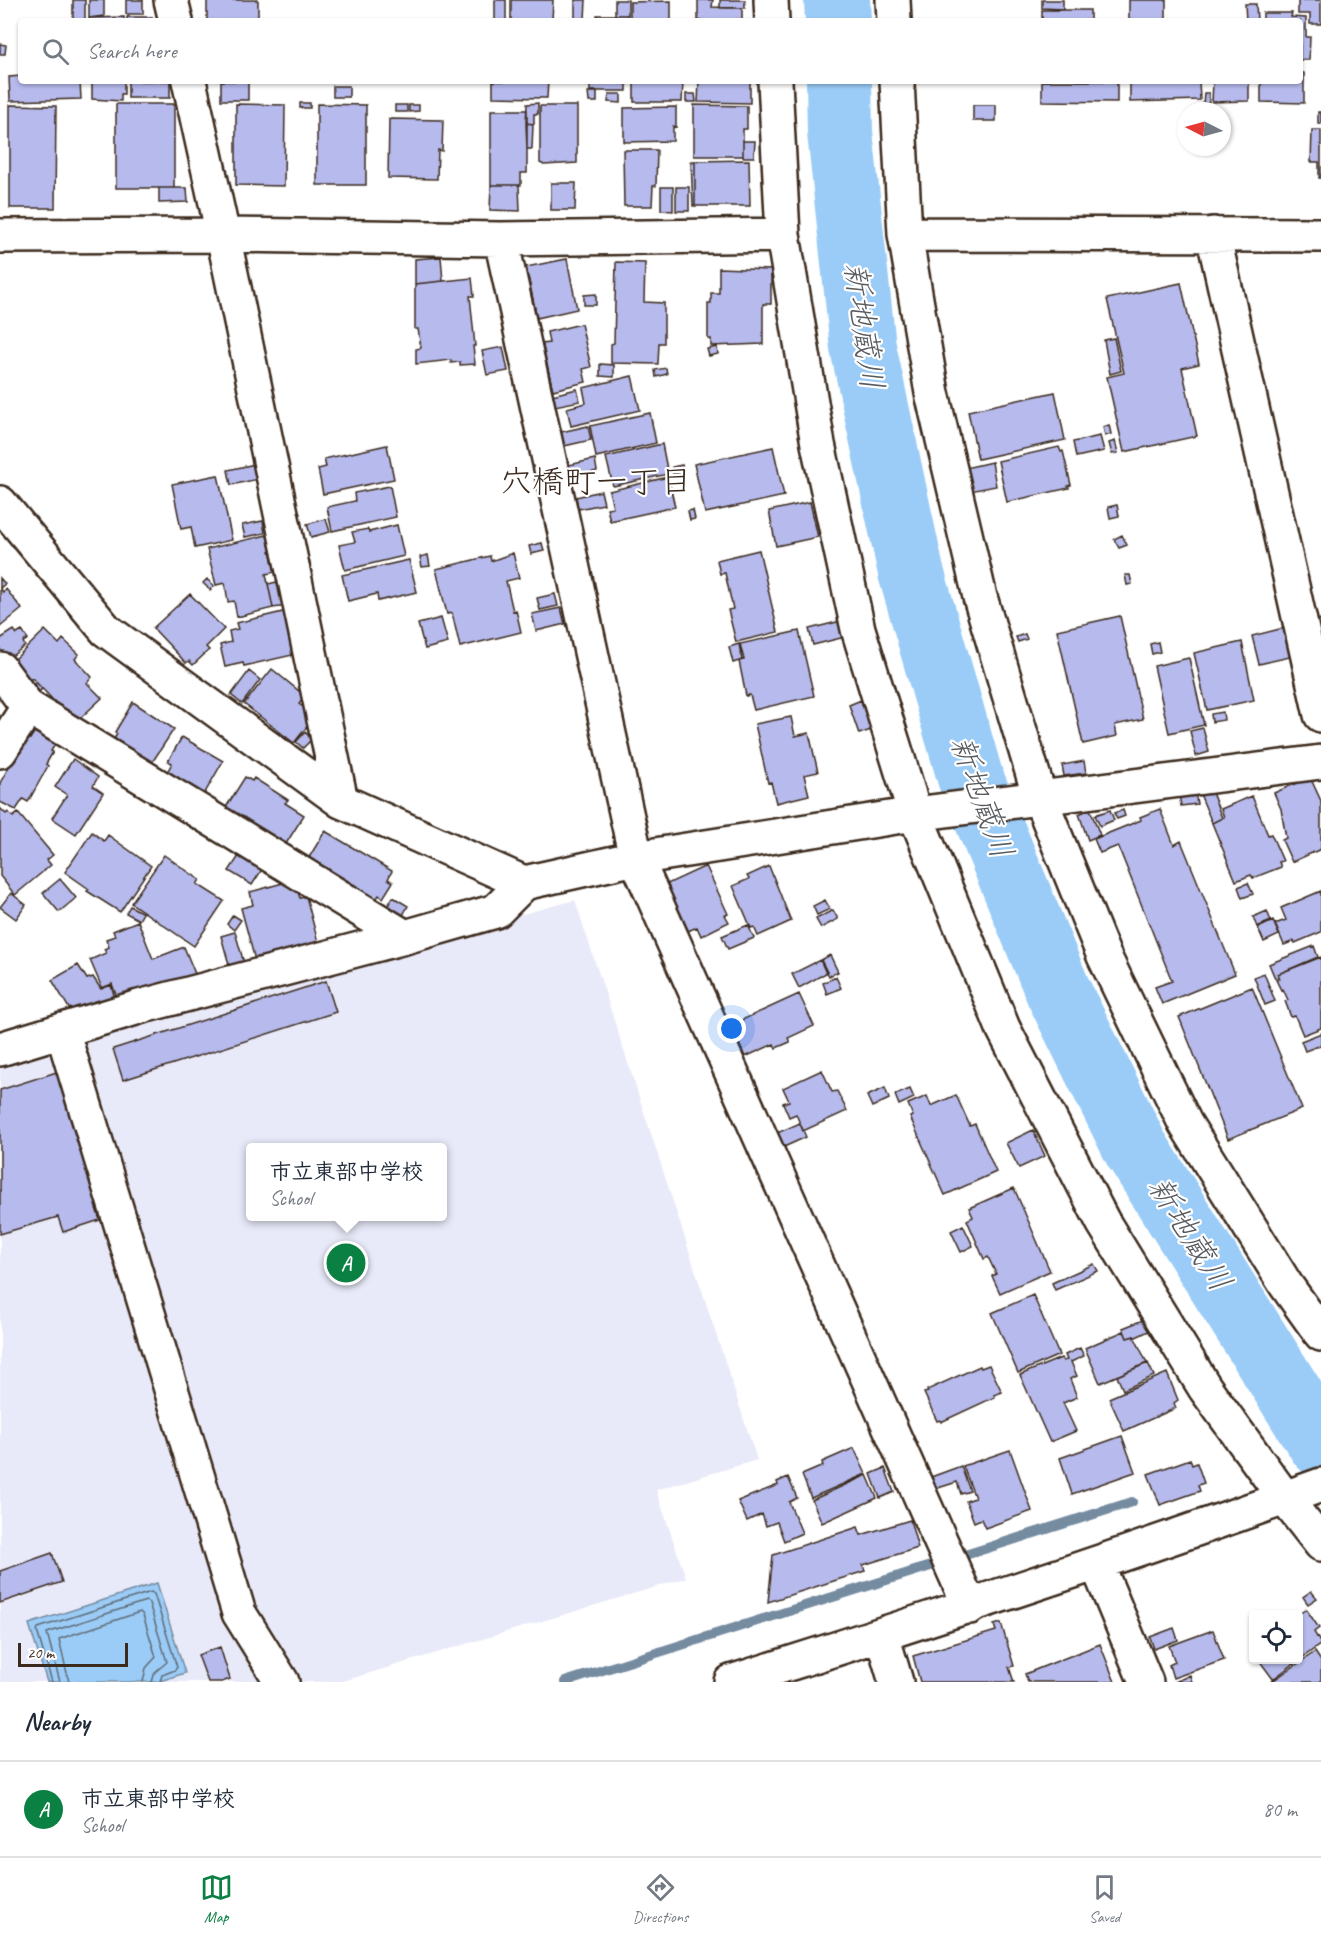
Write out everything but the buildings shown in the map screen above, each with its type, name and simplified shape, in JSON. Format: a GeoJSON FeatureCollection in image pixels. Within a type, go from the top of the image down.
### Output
{"type":"FeatureCollection","features":[{"type":"Feature","properties":{"kind":"street"},"geometry":{"type":"LineString","coordinates":[[171,0],[175,18]]}},
{"type":"Feature","properties":{"kind":"street"},"geometry":{"type":"LineString","coordinates":[[771,0],[772,18]]}},
{"type":"Feature","properties":{"kind":"street"},"geometry":{"type":"LineString","coordinates":[[893,0],[894,18]]}},
{"type":"Feature","properties":{"kind":"street"},"geometry":{"type":"LineString","coordinates":[[190,84],[341,801]]}},
{"type":"Feature","properties":{"kind":"street"},"geometry":{"type":"LineString","coordinates":[[775,84],[783,235],[818,444],[858,629],[930,812],[1003,1028],[1103,1222],[1205,1388],[1306,1490],[1321,1545]]}},
{"type":"Feature","properties":{"kind":"street"},"geometry":{"type":"LineString","coordinates":[[897,84],[905,234],[932,393],[1028,799],[1185,1122],[1286,1285],[1321,1334]]}},
{"type":"Feature","properties":{"kind":"street"},"geometry":{"type":"LineString","coordinates":[[905,234],[1321,235]]}},
{"type":"Feature","properties":{"kind":"street"},"geometry":{"type":"LineString","coordinates":[[1213,234],[1321,715]]}},
{"type":"Feature","properties":{"kind":"street"},"geometry":{"type":"LineString","coordinates":[[0,236],[223,235],[501,239],[783,235]]}},
{"type":"Feature","properties":{"kind":"street"},"geometry":{"type":"LineString","coordinates":[[501,239],[636,858],[970,1607]]}},
{"type":"Feature","properties":{"kind":"street"},"geometry":{"type":"LineString","coordinates":[[0,503],[106,630],[341,801],[524,883]]}},
{"type":"Feature","properties":{"kind":"street"},"geometry":{"type":"LineString","coordinates":[[0,669],[28,707],[405,937]]}},
{"type":"Feature","properties":{"kind":"street"},"geometry":{"type":"LineString","coordinates":[[0,751],[28,707]]}},
{"type":"Feature","properties":{"kind":"street"},"geometry":{"type":"LineString","coordinates":[[0,1049],[138,1007],[405,937],[496,910],[524,883],[636,858],[930,812],[1321,762]]}},
{"type":"Feature","properties":{"kind":"street"},"geometry":{"type":"LineString","coordinates":[[62,1030],[239,1612],[282,1682]]}},
{"type":"Feature","properties":{"kind":"street"},"geometry":{"type":"LineString","coordinates":[[731,1682],[970,1607],[1306,1490]]}},
{"type":"Feature","properties":{"kind":"street"},"geometry":{"type":"LineString","coordinates":[[1097,1564],[1146,1682]]}},
{"type":"Feature","properties":{"kind":"street"},"geometry":{"type":"LineString","coordinates":[[882,1635],[896,1682]]}},
{"type":"Feature","properties":{"kind":"shaded area"},"geometry":{"type":"Polygon","coordinates":[[[575,900],[757,1460],[656,1490],[686,1578],[340,1682],[0,1682],[0,1065],[575,900]]]}},
{"type":"Feature","properties":{"kind":"water"},"geometry":{"type":"Polygon","coordinates":[[[157,1583],[185,1673],[157,1682],[47,1682],[29,1624],[157,1583]]]}},
{"type":"Feature","properties":{"kind":"waterway","name":"新地蔵川"},"geometry":{"type":"LineString","coordinates":[[837,0],[838,18]]}},
{"type":"Feature","properties":{"kind":"waterway","name":"新地蔵川"},"geometry":{"type":"LineString","coordinates":[[839,84],[840,132],[863,347],[911,572],[970,777],[1058,991],[1135,1147],[1321,1444]]}},
{"type":"Feature","properties":{"kind":"waterway"},"geometry":{"type":"LineString","coordinates":[[565,1682],[1132,1502]]}},
{"type":"Feature","properties":{"kind":"place","name":"市立東部中学校"},"geometry":{"type":"Point","coordinates":[346,1263]}},
{"type":"Feature","properties":{"kind":"district","name":"穴橋町一丁目"},"geometry":{"type":"Point","coordinates":[596,481]}}]}
